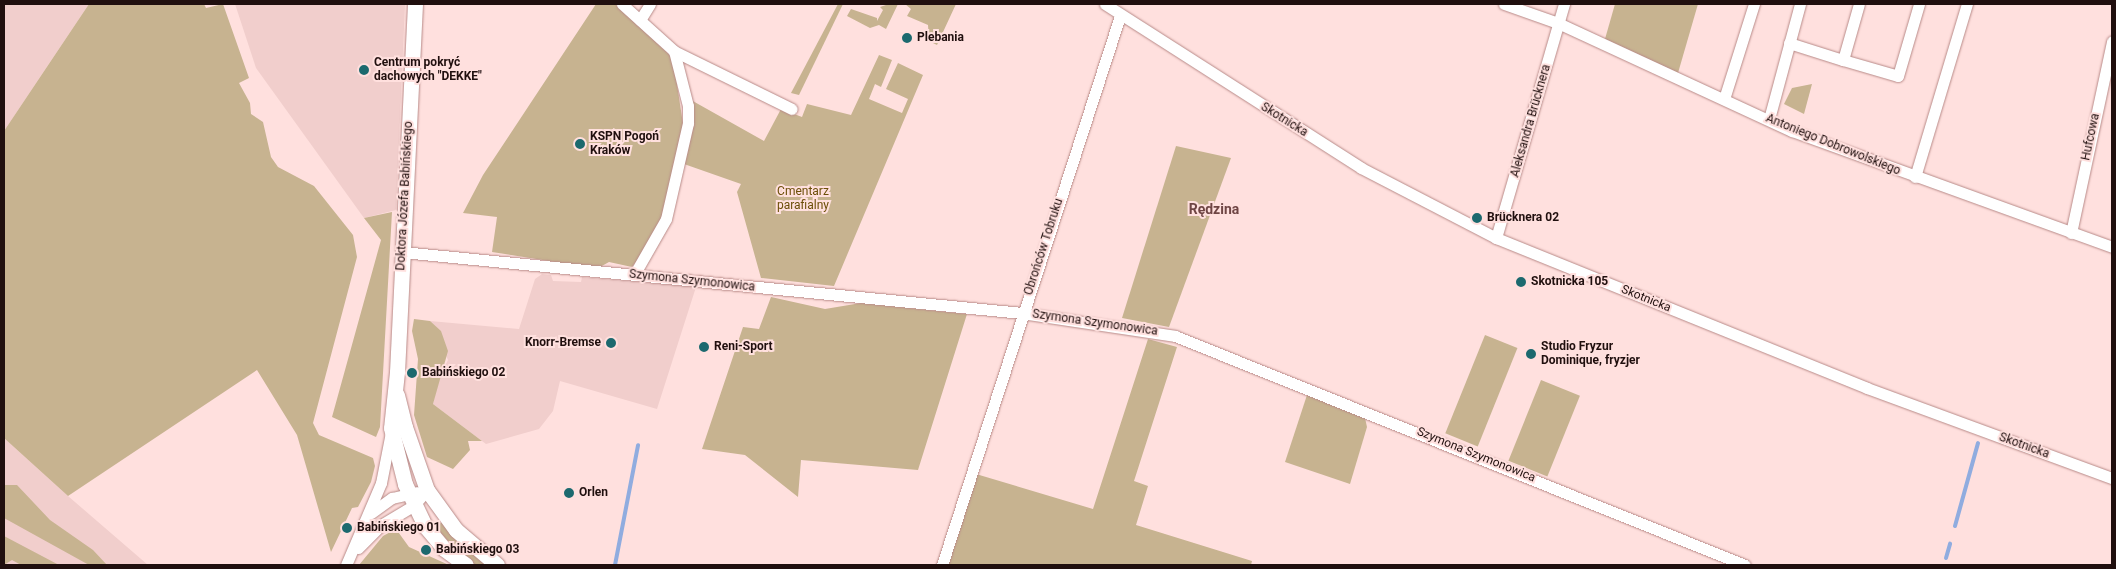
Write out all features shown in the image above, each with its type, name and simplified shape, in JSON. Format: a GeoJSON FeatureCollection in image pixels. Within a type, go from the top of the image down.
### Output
{"type":"FeatureCollection","features":[{"type":"Feature","properties":{"kind":"main road","name":"Doktora Józefa Babińskiego"},"geometry":{"type":"LineString","coordinates":[[391,428],[396,389],[415,4]]}},
{"type":"Feature","properties":{"kind":"main road","name":"Doktora Józefa Babińskiego"},"geometry":{"type":"LineString","coordinates":[[396,389],[405,427],[427,490]]}},
{"type":"Feature","properties":{"kind":"main road"},"geometry":{"type":"LineString","coordinates":[[391,428],[395,453],[411,500],[444,549],[466,565]]}},
{"type":"Feature","properties":{"kind":"main road"},"geometry":{"type":"LineString","coordinates":[[427,490],[456,530],[496,565]]}},
{"type":"Feature","properties":{"kind":"street"},"geometry":{"type":"LineString","coordinates":[[622,4],[674,51],[792,109]]}},
{"type":"Feature","properties":{"kind":"street"},"geometry":{"type":"LineString","coordinates":[[640,20],[650,4]]}},
{"type":"Feature","properties":{"kind":"street","name":"Skotnicka"},"geometry":{"type":"LineString","coordinates":[[1105,4],[1120,16],[1361,168],[1496,238],[1867,388],[2112,478]]}},
{"type":"Feature","properties":{"kind":"street","name":"Antoniego Dobrowolskiego"},"geometry":{"type":"LineString","coordinates":[[1504,4],[1558,23],[1769,119],[1915,178],[2112,247]]}},
{"type":"Feature","properties":{"kind":"street","name":"Aleksandra Brücknera"},"geometry":{"type":"LineString","coordinates":[[1496,238],[1564,4]]}},
{"type":"Feature","properties":{"kind":"street"},"geometry":{"type":"LineString","coordinates":[[1724,99],[1754,4]]}},
{"type":"Feature","properties":{"kind":"street"},"geometry":{"type":"LineString","coordinates":[[1769,119],[1800,4]]}},
{"type":"Feature","properties":{"kind":"street"},"geometry":{"type":"LineString","coordinates":[[1843,60],[1859,4]]}},
{"type":"Feature","properties":{"kind":"street"},"geometry":{"type":"LineString","coordinates":[[1790,43],[1898,76],[1919,4]]}},
{"type":"Feature","properties":{"kind":"street"},"geometry":{"type":"LineString","coordinates":[[1915,178],[1967,4]]}},
{"type":"Feature","properties":{"kind":"street","name":"Obrońców Tobruku"},"geometry":{"type":"LineString","coordinates":[[942,565],[1022,313],[1120,16]]}},
{"type":"Feature","properties":{"kind":"street","name":"Hufcowa"},"geometry":{"type":"LineString","coordinates":[[2071,233],[2112,41]]}},
{"type":"Feature","properties":{"kind":"street"},"geometry":{"type":"LineString","coordinates":[[634,275],[666,219],[688,123],[684,80],[674,51]]}},
{"type":"Feature","properties":{"kind":"street","name":"Szymona Szymonowica"},"geometry":{"type":"LineString","coordinates":[[402,252],[1022,313],[1110,324],[1183,338],[1745,565]]}},
{"type":"Feature","properties":{"kind":"street","name":"Doktora Józefa Babińskiego"},"geometry":{"type":"LineString","coordinates":[[348,561],[370,515],[381,484],[391,428]]}},
{"type":"Feature","properties":{"kind":"street","name":"Doktora Józefa Babińskiego"},"geometry":{"type":"LineString","coordinates":[[348,561],[381,525],[411,500],[427,490]]}},
{"type":"Feature","properties":{"kind":"street","name":"Doktora Józefa Babińskiego"},"geometry":{"type":"LineString","coordinates":[[370,515],[385,502],[411,500]]}},
{"type":"Feature","properties":{"kind":"shaded area"},"geometry":{"type":"Polygon","coordinates":[[[4,4],[89,4],[4,131],[4,4]]]}},
{"type":"Feature","properties":{"kind":"shaded area"},"geometry":{"type":"Polygon","coordinates":[[[235,4],[405,4],[396,210],[364,218],[256,68],[235,4]]]}},
{"type":"Feature","properties":{"kind":"shaded area"},"geometry":{"type":"Polygon","coordinates":[[[542,274],[551,275],[553,281],[581,282],[582,277],[696,287],[657,409],[560,381],[553,411],[539,429],[486,444],[433,404],[438,380],[448,360],[430,321],[519,329],[535,279],[542,274]]]}},
{"type":"Feature","properties":{"kind":"shaded area"},"geometry":{"type":"Polygon","coordinates":[[[4,438],[68,496],[148,565],[4,565],[4,438]]]}},
{"type":"Feature","properties":{"kind":"green space"},"geometry":{"type":"Polygon","coordinates":[[[89,4],[204,4],[206,8],[223,4],[249,78],[239,83],[250,103],[251,114],[263,122],[271,157],[278,167],[314,186],[353,235],[357,257],[313,423],[319,435],[373,458],[375,466],[371,482],[358,507],[352,508],[331,552],[297,435],[257,370],[68,496],[4,438],[4,131],[89,4]]]}},
{"type":"Feature","properties":{"kind":"green space","name":"KSPN Pogoń Kraków"},"geometry":{"type":"Polygon","coordinates":[[[596,4],[615,4],[673,58],[683,124],[663,214],[648,246],[632,267],[609,262],[600,267],[574,265],[492,252],[497,217],[463,213],[483,175],[596,4]]]}},
{"type":"Feature","properties":{"kind":"green space"},"geometry":{"type":"Polygon","coordinates":[[[838,4],[843,4],[799,95],[791,93],[838,4]]]}},
{"type":"Feature","properties":{"kind":"green space"},"geometry":{"type":"Polygon","coordinates":[[[898,4],[886,29],[879,25],[870,28],[847,16],[851,9],[877,18],[877,21],[883,10],[880,7],[898,4]]]}},
{"type":"Feature","properties":{"kind":"green space"},"geometry":{"type":"Polygon","coordinates":[[[905,4],[956,4],[937,45],[929,41],[928,25],[907,16],[911,9],[905,4]]]}},
{"type":"Feature","properties":{"kind":"green space"},"geometry":{"type":"Polygon","coordinates":[[[1615,4],[1698,4],[1678,73],[1605,39],[1615,4]]]}},
{"type":"Feature","properties":{"kind":"green space","name":"Cmentarz parafialny"},"geometry":{"type":"Polygon","coordinates":[[[879,55],[892,60],[881,87],[875,84],[869,99],[902,113],[908,99],[886,89],[898,63],[923,75],[834,286],[761,278],[737,192],[741,184],[684,164],[691,100],[764,141],[781,109],[802,117],[807,104],[851,115],[879,55]]]}},
{"type":"Feature","properties":{"kind":"green space"},"geometry":{"type":"Polygon","coordinates":[[[1812,84],[1804,114],[1784,104],[1792,88],[1812,84]]]}},
{"type":"Feature","properties":{"kind":"green space"},"geometry":{"type":"Polygon","coordinates":[[[1176,146],[1231,158],[1169,327],[1122,318],[1176,146]]]}},
{"type":"Feature","properties":{"kind":"green space"},"geometry":{"type":"Polygon","coordinates":[[[392,212],[380,427],[376,437],[332,417],[381,240],[364,218],[392,212]]]}},
{"type":"Feature","properties":{"kind":"green space"},"geometry":{"type":"Polygon","coordinates":[[[771,297],[825,309],[861,303],[967,314],[918,470],[801,460],[798,497],[745,455],[702,449],[743,327],[759,329],[771,297]]]}},
{"type":"Feature","properties":{"kind":"green space"},"geometry":{"type":"Polygon","coordinates":[[[414,319],[430,321],[441,331],[448,351],[433,404],[482,441],[468,441],[470,450],[453,469],[427,457],[414,415],[418,359],[412,331],[414,319]]]}},
{"type":"Feature","properties":{"kind":"green space"},"geometry":{"type":"Polygon","coordinates":[[[1485,335],[1517,348],[1478,446],[1445,433],[1485,335]]]}},
{"type":"Feature","properties":{"kind":"green space"},"geometry":{"type":"Polygon","coordinates":[[[1148,339],[1177,347],[1134,481],[1148,486],[1136,525],[1252,561],[1251,565],[946,565],[976,474],[1093,509],[1148,339]]]}},
{"type":"Feature","properties":{"kind":"green space"},"geometry":{"type":"Polygon","coordinates":[[[1541,380],[1580,396],[1547,476],[1508,461],[1541,380]]]}},
{"type":"Feature","properties":{"kind":"green space"},"geometry":{"type":"Polygon","coordinates":[[[1307,395],[1365,418],[1367,427],[1350,484],[1285,462],[1307,395]]]}},
{"type":"Feature","properties":{"kind":"green space"},"geometry":{"type":"Polygon","coordinates":[[[4,485],[17,485],[50,520],[93,550],[107,565],[89,565],[4,518],[4,485]]]}},
{"type":"Feature","properties":{"kind":"green space"},"geometry":{"type":"Polygon","coordinates":[[[442,522],[487,565],[475,565],[461,555],[435,527],[442,522]]]}},
{"type":"Feature","properties":{"kind":"green space"},"geometry":{"type":"Polygon","coordinates":[[[396,529],[409,547],[449,565],[359,565],[383,536],[396,529]]]}},
{"type":"Feature","properties":{"kind":"green space"},"geometry":{"type":"Polygon","coordinates":[[[4,536],[59,565],[21,565],[12,560],[4,565],[4,536]]]}},
{"type":"Feature","properties":{"kind":"waterway"},"geometry":{"type":"LineString","coordinates":[[1955,526],[1978,443]]}},
{"type":"Feature","properties":{"kind":"waterway"},"geometry":{"type":"LineString","coordinates":[[615,565],[638,445]]}},
{"type":"Feature","properties":{"kind":"waterway"},"geometry":{"type":"LineString","coordinates":[[1946,558],[1950,544]]}},
{"type":"Feature","properties":{"kind":"place","name":"Plebania"},"geometry":{"type":"Point","coordinates":[907,38]}},
{"type":"Feature","properties":{"kind":"place","name":"Centrum pokryć dachowych \"DEKKE\""},"geometry":{"type":"Point","coordinates":[364,70]}},
{"type":"Feature","properties":{"kind":"place","name":"KSPN Pogoń Kraków"},"geometry":{"type":"Point","coordinates":[580,144]}},
{"type":"Feature","properties":{"kind":"place","name":"Brücknera 02"},"geometry":{"type":"Point","coordinates":[1477,218]}},
{"type":"Feature","properties":{"kind":"place","name":"Skotnicka 105"},"geometry":{"type":"Point","coordinates":[1521,282]}},
{"type":"Feature","properties":{"kind":"place","name":"Knorr-Bremse"},"geometry":{"type":"Point","coordinates":[611,343]}},
{"type":"Feature","properties":{"kind":"place","name":"Reni-Sport"},"geometry":{"type":"Point","coordinates":[704,347]}},
{"type":"Feature","properties":{"kind":"place","name":"Studio Fryzur Dominique, fryzjer"},"geometry":{"type":"Point","coordinates":[1531,354]}},
{"type":"Feature","properties":{"kind":"place","name":"Babińskiego 02"},"geometry":{"type":"Point","coordinates":[412,373]}},
{"type":"Feature","properties":{"kind":"place","name":"Orlen"},"geometry":{"type":"Point","coordinates":[569,493]}},
{"type":"Feature","properties":{"kind":"place","name":"Babińskiego 01"},"geometry":{"type":"Point","coordinates":[347,528]}},
{"type":"Feature","properties":{"kind":"place","name":"Babińskiego 03"},"geometry":{"type":"Point","coordinates":[426,550]}},
{"type":"Feature","properties":{"kind":"district","name":"Rędzina"},"geometry":{"type":"Point","coordinates":[1214,209]}}]}
